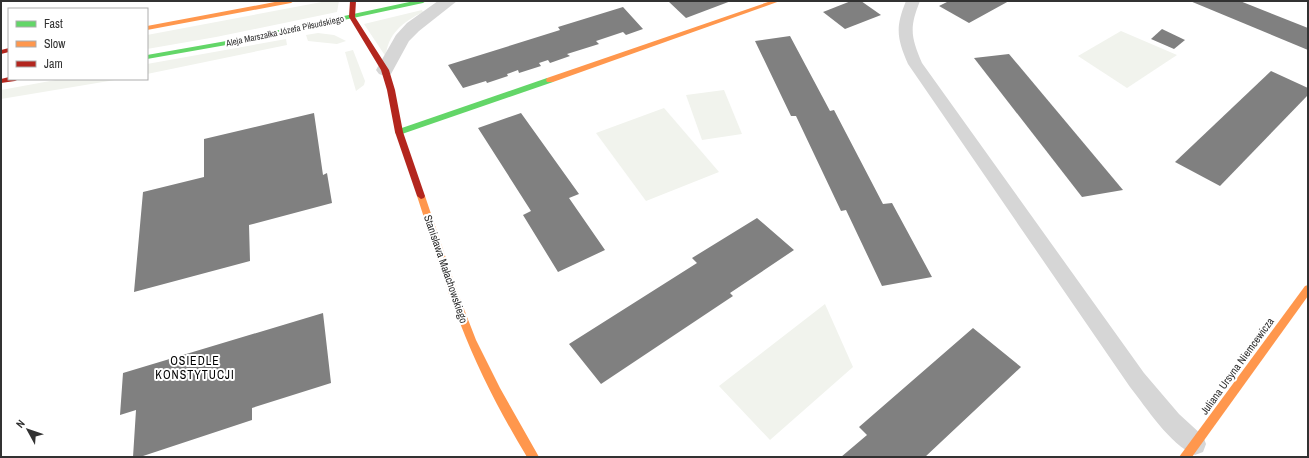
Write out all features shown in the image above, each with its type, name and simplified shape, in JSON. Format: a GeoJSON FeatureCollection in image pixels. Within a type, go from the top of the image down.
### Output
{"type":"FeatureCollection","features":[{"type":"Feature","properties":{"kind":"street"},"geometry":{"type":"LineString","coordinates":[[148,28],[257,5],[291,1]]}},
{"type":"Feature","properties":{"kind":"street"},"geometry":{"type":"LineString","coordinates":[[352,17],[353,1]]}},
{"type":"Feature","properties":{"kind":"street","name":"Aleja Marszałka Józefa Piłsudskiego"},"geometry":{"type":"LineString","coordinates":[[148,57],[232,42],[423,1]]}},
{"type":"Feature","properties":{"kind":"street"},"geometry":{"type":"LineString","coordinates":[[385,70],[402,38],[413,27],[448,1]]}},
{"type":"Feature","properties":{"kind":"street"},"geometry":{"type":"LineString","coordinates":[[399,132],[777,1]]}},
{"type":"Feature","properties":{"kind":"street","name":"Stanisława Małachowskiego"},"geometry":{"type":"LineString","coordinates":[[352,17],[385,70],[391,90],[399,132],[464,321],[487,374],[508,416],[533,457]]}},
{"type":"Feature","properties":{"kind":"street","name":"Juliana Ursyna Niemcewicza"},"geometry":{"type":"LineString","coordinates":[[1190,450],[1308,289]]}},
{"type":"Feature","properties":{"kind":"lane"},"geometry":{"type":"LineString","coordinates":[[913,1],[904,22],[905,41],[915,64],[1137,380],[1171,421],[1190,450]]}},
{"type":"Feature","properties":{"kind":"shaded area"},"geometry":{"type":"Polygon","coordinates":[[[327,1],[339,1],[337,12],[216,37],[148,49],[148,35],[327,1]]]}},
{"type":"Feature","properties":{"kind":"shaded area"},"geometry":{"type":"Polygon","coordinates":[[[422,10],[423,12],[409,20],[393,35],[389,42],[386,57],[364,24],[422,10]]]}},
{"type":"Feature","properties":{"kind":"shaded area"},"geometry":{"type":"Polygon","coordinates":[[[1121,31],[1177,55],[1127,88],[1078,56],[1121,31]]]}},
{"type":"Feature","properties":{"kind":"shaded area"},"geometry":{"type":"Polygon","coordinates":[[[318,33],[334,35],[346,41],[337,44],[308,41],[306,35],[318,33]]]}},
{"type":"Feature","properties":{"kind":"shaded area"},"geometry":{"type":"Polygon","coordinates":[[[286,39],[287,45],[148,74],[148,64],[286,39]]]}},
{"type":"Feature","properties":{"kind":"shaded area"},"geometry":{"type":"Polygon","coordinates":[[[353,50],[365,81],[364,85],[356,91],[345,52],[353,50]]]}},
{"type":"Feature","properties":{"kind":"shaded area"},"geometry":{"type":"Polygon","coordinates":[[[56,80],[115,80],[1,99],[1,90],[56,80]]]}},
{"type":"Feature","properties":{"kind":"shaded area"},"geometry":{"type":"Polygon","coordinates":[[[724,90],[742,134],[702,140],[686,95],[724,90]]]}},
{"type":"Feature","properties":{"kind":"shaded area"},"geometry":{"type":"Polygon","coordinates":[[[664,108],[719,172],[646,201],[596,133],[664,108]]]}},
{"type":"Feature","properties":{"kind":"shaded area"},"geometry":{"type":"Polygon","coordinates":[[[825,304],[853,367],[770,440],[719,386],[825,304]]]}},
{"type":"Feature","properties":{"kind":"building"},"geometry":{"type":"Polygon","coordinates":[[[668,1],[731,1],[686,18],[668,1]]]}},
{"type":"Feature","properties":{"kind":"building"},"geometry":{"type":"Polygon","coordinates":[[[851,1],[861,1],[881,15],[845,29],[823,12],[851,1]]]}},
{"type":"Feature","properties":{"kind":"building"},"geometry":{"type":"Polygon","coordinates":[[[949,1],[1009,1],[969,23],[939,6],[949,1]]]}},
{"type":"Feature","properties":{"kind":"building"},"geometry":{"type":"Polygon","coordinates":[[[1190,1],[1240,1],[1308,28],[1308,50],[1190,1]]]}},
{"type":"Feature","properties":{"kind":"building"},"geometry":{"type":"Polygon","coordinates":[[[623,7],[643,29],[626,35],[623,32],[596,41],[599,44],[567,54],[570,56],[550,63],[548,60],[539,63],[541,66],[519,73],[518,70],[507,74],[508,76],[487,83],[486,81],[463,88],[448,65],[560,30],[558,27],[623,7]]]}},
{"type":"Feature","properties":{"kind":"building"},"geometry":{"type":"Polygon","coordinates":[[[1162,29],[1185,40],[1174,49],[1151,39],[1162,29]]]}},
{"type":"Feature","properties":{"kind":"building"},"geometry":{"type":"Polygon","coordinates":[[[790,36],[830,111],[834,110],[883,204],[892,203],[932,277],[882,286],[846,210],[841,211],[796,116],[791,116],[755,41],[790,36]]]}},
{"type":"Feature","properties":{"kind":"building"},"geometry":{"type":"Polygon","coordinates":[[[1009,54],[1123,190],[1082,197],[974,58],[1009,54]]]}},
{"type":"Feature","properties":{"kind":"building"},"geometry":{"type":"Polygon","coordinates":[[[1271,71],[1308,88],[1308,95],[1220,186],[1175,162],[1271,71]]]}},
{"type":"Feature","properties":{"kind":"building"},"geometry":{"type":"Polygon","coordinates":[[[314,113],[323,175],[327,173],[332,203],[249,225],[250,261],[134,292],[143,192],[204,177],[204,139],[314,113]]]}},
{"type":"Feature","properties":{"kind":"building"},"geometry":{"type":"Polygon","coordinates":[[[521,113],[579,194],[569,198],[605,250],[558,272],[523,215],[531,211],[478,128],[521,113]]]}},
{"type":"Feature","properties":{"kind":"building"},"geometry":{"type":"Polygon","coordinates":[[[757,218],[794,250],[730,293],[733,296],[601,384],[569,344],[697,263],[692,258],[757,218]]]}},
{"type":"Feature","properties":{"kind":"building"},"geometry":{"type":"Polygon","coordinates":[[[323,313],[331,383],[252,408],[252,420],[140,457],[133,457],[136,410],[120,415],[123,373],[323,313]]]}},
{"type":"Feature","properties":{"kind":"building"},"geometry":{"type":"Polygon","coordinates":[[[973,328],[1021,367],[925,457],[841,457],[867,435],[859,427],[973,328]]]}},
{"type":"Feature","properties":{"kind":"traffic: fast"},"geometry":{"type":"LineString","coordinates":[[148,57],[232,42],[423,1]]}},
{"type":"Feature","properties":{"kind":"traffic: fast"},"geometry":{"type":"LineString","coordinates":[[399,132],[550,80]]}},
{"type":"Feature","properties":{"kind":"traffic: slow"},"geometry":{"type":"LineString","coordinates":[[148,28],[291,1]]}},
{"type":"Feature","properties":{"kind":"traffic: slow"},"geometry":{"type":"LineString","coordinates":[[550,80],[777,1]]}},
{"type":"Feature","properties":{"kind":"traffic: slow"},"geometry":{"type":"LineString","coordinates":[[421,196],[452,291],[471,340],[496,391],[533,457]]}},
{"type":"Feature","properties":{"kind":"traffic: slow"},"geometry":{"type":"LineString","coordinates":[[1185,457],[1308,289]]}},
{"type":"Feature","properties":{"kind":"traffic: jam"},"geometry":{"type":"LineString","coordinates":[[353,1],[352,17],[385,70],[391,90],[399,132],[421,196]]}},
{"type":"Feature","properties":{"kind":"traffic: jam"},"geometry":{"type":"LineString","coordinates":[[1,52],[8,50]]}},
{"type":"Feature","properties":{"kind":"traffic: jam"},"geometry":{"type":"LineString","coordinates":[[1,81],[8,80]]}},
{"type":"Feature","properties":{"kind":"district","name":"OSIEDLE KONSTYTUCJI"},"geometry":{"type":"Point","coordinates":[195,368]}}]}
